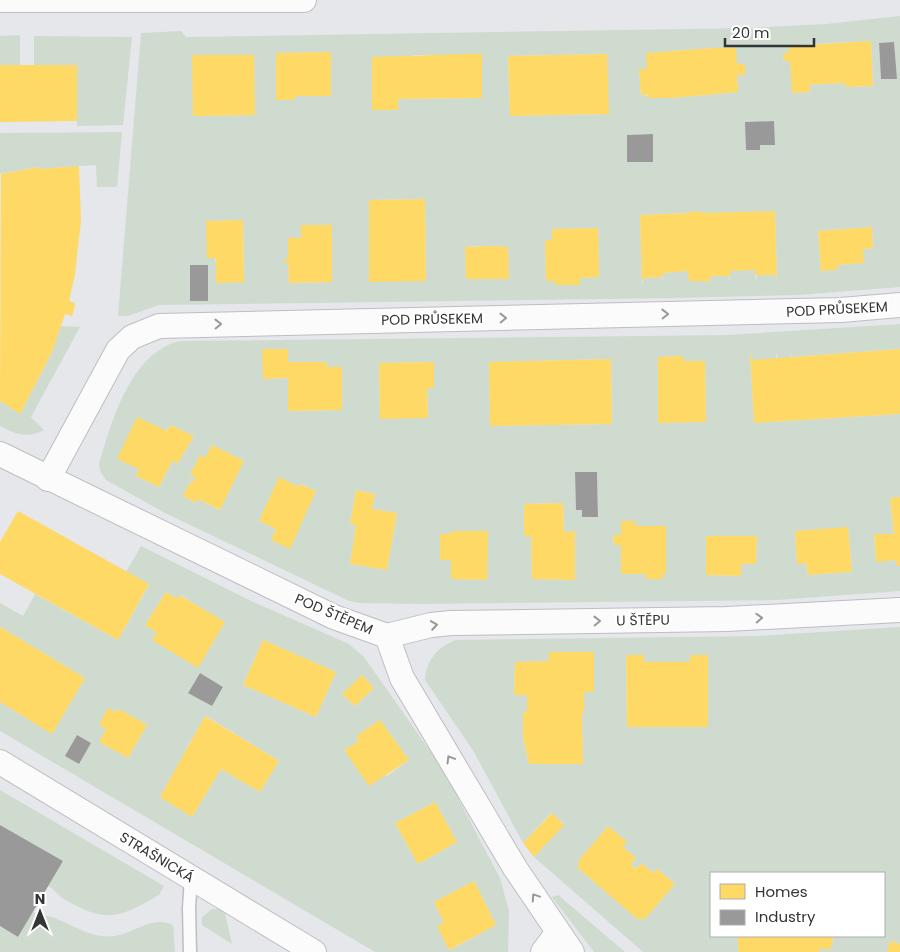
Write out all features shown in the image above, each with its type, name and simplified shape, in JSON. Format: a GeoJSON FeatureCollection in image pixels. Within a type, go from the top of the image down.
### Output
{"type":"FeatureCollection","features":[{"type":"Feature","properties":{"kind":"street"},"geometry":{"type":"LineString","coordinates":[[0,0],[304,0]]}},
{"type":"Feature","properties":{"kind":"street","name":"POD PRŮSEKEM"},"geometry":{"type":"LineString","coordinates":[[48,479],[118,350],[132,337],[144,331],[169,325],[841,310],[900,305]]}},
{"type":"Feature","properties":{"kind":"street","name":"POD ŠTĚPEM"},"geometry":{"type":"LineString","coordinates":[[0,454],[334,617],[387,636],[402,678],[515,868],[572,952]]}},
{"type":"Feature","properties":{"kind":"street","name":"U ŠTĚPU"},"geometry":{"type":"LineString","coordinates":[[387,636],[431,625],[451,623],[727,619],[900,610]]}},
{"type":"Feature","properties":{"kind":"street","name":"STRAŠNICKÁ"},"geometry":{"type":"LineString","coordinates":[[0,762],[314,952]]}},
{"type":"Feature","properties":{"kind":"street"},"geometry":{"type":"LineString","coordinates":[[543,952],[558,932]]}},
{"type":"Feature","properties":{"kind":"lane"},"geometry":{"type":"LineString","coordinates":[[190,952],[189,908],[192,878]]}},
{"type":"Feature","properties":{"kind":"shaded area"},"geometry":{"type":"Polygon","coordinates":[[[900,16],[900,287],[799,295],[676,298],[159,305],[128,316],[118,316],[141,33],[181,31],[186,37],[749,28],[826,24],[900,16]],[[871,41],[798,45],[789,53],[783,53],[784,61],[790,61],[793,93],[810,92],[809,85],[845,83],[846,87],[873,86],[871,41]],[[894,42],[879,43],[881,79],[897,79],[894,42]],[[713,48],[672,51],[647,69],[639,70],[641,95],[673,98],[738,92],[737,75],[745,75],[744,64],[737,64],[713,48]],[[331,52],[276,53],[276,100],[295,100],[295,96],[331,96],[331,52]],[[607,54],[508,56],[510,116],[608,114],[607,54]],[[193,55],[193,116],[254,115],[254,56],[193,55]],[[415,55],[410,56],[372,110],[398,110],[398,99],[482,98],[440,55],[415,55]],[[774,121],[746,122],[746,150],[760,150],[760,145],[775,145],[774,121]],[[653,134],[627,135],[627,162],[653,162],[653,134]],[[425,199],[369,200],[370,281],[426,281],[425,199]],[[690,211],[690,213],[640,215],[642,284],[644,278],[662,277],[663,283],[663,273],[688,271],[710,282],[710,276],[729,276],[730,282],[730,271],[755,270],[756,281],[757,275],[775,275],[777,280],[775,212],[695,213],[690,211]],[[243,220],[207,221],[207,258],[215,258],[215,261],[244,282],[243,220]],[[301,225],[301,238],[288,238],[288,259],[285,259],[284,262],[288,262],[289,283],[332,282],[331,225],[301,225]],[[872,227],[818,231],[821,271],[837,270],[837,265],[863,263],[863,249],[873,248],[872,227]],[[598,228],[552,229],[552,240],[545,240],[546,281],[555,281],[556,285],[580,285],[580,278],[599,277],[598,228]],[[465,247],[466,279],[508,279],[508,247],[465,247]],[[190,265],[190,301],[207,301],[190,265]]]}},
{"type":"Feature","properties":{"kind":"shaded area"},"geometry":{"type":"Polygon","coordinates":[[[20,35],[20,65],[0,65],[0,36],[20,35]]]}},
{"type":"Feature","properties":{"kind":"shaded area"},"geometry":{"type":"Polygon","coordinates":[[[34,36],[132,37],[123,125],[77,126],[77,65],[34,65],[34,36]]]}},
{"type":"Feature","properties":{"kind":"shaded area"},"geometry":{"type":"Polygon","coordinates":[[[122,132],[117,187],[97,187],[96,165],[39,169],[38,167],[0,174],[0,133],[122,132]]]}},
{"type":"Feature","properties":{"kind":"shaded area"},"geometry":{"type":"Polygon","coordinates":[[[900,324],[900,349],[791,357],[790,353],[790,358],[778,359],[777,353],[776,359],[752,360],[752,355],[750,355],[754,423],[900,414],[900,497],[890,498],[894,534],[874,535],[876,561],[896,560],[897,566],[900,566],[900,591],[777,600],[359,603],[349,601],[165,513],[106,480],[101,473],[99,464],[117,410],[136,374],[162,348],[179,341],[728,335],[900,324]],[[263,349],[274,379],[288,378],[288,411],[342,410],[342,367],[327,367],[327,362],[288,362],[288,349],[263,349]],[[682,356],[658,357],[658,422],[706,422],[705,361],[683,361],[682,356]],[[611,359],[489,362],[490,426],[612,424],[611,359]],[[434,362],[379,363],[380,418],[428,418],[427,388],[434,388],[434,362]],[[170,425],[136,476],[159,487],[172,461],[178,463],[194,436],[170,425]],[[212,445],[205,458],[200,456],[190,475],[196,477],[192,483],[190,482],[183,496],[196,503],[198,499],[219,510],[244,461],[212,445]],[[575,472],[576,509],[598,517],[597,472],[575,472]],[[279,478],[259,521],[276,529],[271,540],[290,548],[316,491],[301,484],[299,487],[279,478]],[[356,490],[350,524],[356,525],[350,564],[387,570],[397,513],[372,509],[375,494],[356,490]],[[563,503],[524,504],[524,536],[531,536],[532,579],[575,580],[575,532],[564,532],[563,503]],[[621,521],[621,535],[613,536],[614,545],[621,545],[621,574],[646,574],[647,579],[663,579],[663,574],[635,526],[635,521],[621,521]],[[848,528],[795,531],[797,563],[806,563],[808,575],[852,572],[848,528]],[[451,531],[451,534],[440,534],[440,559],[451,560],[451,579],[487,580],[487,532],[451,531]],[[706,536],[706,575],[741,576],[741,564],[756,564],[757,536],[706,536]]]}},
{"type":"Feature","properties":{"kind":"shaded area"},"geometry":{"type":"Polygon","coordinates":[[[61,326],[80,327],[31,417],[44,430],[27,435],[0,426],[0,401],[20,414],[52,352],[61,326]]]}},
{"type":"Feature","properties":{"kind":"shaded area"},"geometry":{"type":"Polygon","coordinates":[[[141,546],[249,600],[349,644],[364,657],[442,768],[500,878],[509,911],[508,952],[375,952],[0,731],[0,702],[52,733],[85,678],[0,627],[0,603],[23,616],[35,594],[118,640],[149,585],[126,572],[141,546]],[[166,592],[145,625],[157,633],[153,640],[203,609],[180,595],[177,599],[166,592]],[[263,640],[243,685],[316,717],[336,672],[263,640]],[[200,673],[188,692],[212,706],[223,687],[200,673]],[[362,675],[342,694],[355,706],[374,688],[362,675]],[[109,709],[99,725],[106,729],[100,742],[128,758],[147,725],[119,709],[116,712],[109,709]],[[206,716],[186,749],[188,750],[192,817],[221,769],[260,792],[279,761],[206,716]],[[380,720],[356,736],[359,741],[344,751],[387,776],[409,760],[380,720]],[[77,735],[66,756],[79,764],[91,743],[77,735]],[[435,802],[395,823],[418,864],[457,842],[435,802]],[[474,881],[434,902],[444,923],[437,926],[450,950],[496,925],[474,881]]]}},
{"type":"Feature","properties":{"kind":"shaded area"},"geometry":{"type":"Polygon","coordinates":[[[900,627],[900,944],[890,941],[887,952],[819,952],[820,948],[830,950],[834,937],[885,937],[885,872],[710,872],[710,937],[738,937],[738,951],[741,952],[643,952],[534,857],[564,824],[551,813],[523,843],[474,752],[425,680],[428,667],[434,655],[444,646],[456,640],[758,636],[900,627]],[[549,652],[549,661],[515,663],[514,694],[527,695],[527,712],[523,712],[523,737],[529,764],[583,764],[582,713],[584,713],[584,692],[594,692],[594,652],[549,652]],[[626,655],[627,727],[708,727],[708,655],[690,655],[690,662],[644,662],[644,655],[626,655]],[[608,826],[579,860],[578,868],[636,918],[645,919],[675,884],[657,869],[653,873],[641,863],[636,869],[631,864],[636,858],[623,847],[626,842],[608,826]]]}},
{"type":"Feature","properties":{"kind":"shaded area"},"geometry":{"type":"Polygon","coordinates":[[[0,790],[164,886],[159,895],[132,909],[112,915],[90,912],[62,898],[48,886],[63,861],[0,825],[0,790]]]}},
{"type":"Feature","properties":{"kind":"shaded area"},"geometry":{"type":"Polygon","coordinates":[[[558,895],[625,952],[594,952],[552,897],[558,895]]]}},
{"type":"Feature","properties":{"kind":"shaded area"},"geometry":{"type":"Polygon","coordinates":[[[212,909],[219,909],[225,913],[232,944],[202,925],[202,917],[212,909]]]}},
{"type":"Feature","properties":{"kind":"shaded area"},"geometry":{"type":"Polygon","coordinates":[[[33,912],[52,917],[90,933],[106,936],[122,934],[151,923],[166,922],[173,925],[175,952],[0,952],[0,926],[18,937],[33,912]]]}},
{"type":"Feature","properties":{"kind":"building: Homes"},"geometry":{"type":"Polygon","coordinates":[[[871,41],[873,86],[845,87],[845,83],[809,85],[810,92],[792,93],[790,61],[784,61],[783,53],[789,53],[789,46],[871,41]]]}},
{"type":"Feature","properties":{"kind":"building: Homes"},"geometry":{"type":"Polygon","coordinates":[[[736,48],[737,64],[745,64],[745,75],[737,75],[738,92],[673,98],[648,98],[648,95],[641,95],[639,69],[647,69],[646,53],[736,48]]]}},
{"type":"Feature","properties":{"kind":"building: Homes"},"geometry":{"type":"Polygon","coordinates":[[[331,52],[331,96],[295,96],[295,100],[276,100],[276,53],[331,52]]]}},
{"type":"Feature","properties":{"kind":"building: Homes"},"geometry":{"type":"Polygon","coordinates":[[[482,54],[482,98],[398,99],[398,110],[372,110],[372,57],[482,54]]]}},
{"type":"Feature","properties":{"kind":"building: Homes"},"geometry":{"type":"Polygon","coordinates":[[[607,54],[609,114],[510,116],[508,56],[607,54]]]}},
{"type":"Feature","properties":{"kind":"building: Homes"},"geometry":{"type":"Polygon","coordinates":[[[192,55],[254,55],[255,115],[193,116],[192,55]]]}},
{"type":"Feature","properties":{"kind":"building: Homes"},"geometry":{"type":"Polygon","coordinates":[[[0,65],[77,65],[77,121],[0,122],[0,65]]]}},
{"type":"Feature","properties":{"kind":"building: Homes"},"geometry":{"type":"Polygon","coordinates":[[[79,166],[81,221],[75,274],[69,301],[75,303],[74,310],[72,316],[65,314],[52,352],[20,414],[0,401],[1,174],[39,167],[39,169],[79,166]]]}},
{"type":"Feature","properties":{"kind":"building: Homes"},"geometry":{"type":"Polygon","coordinates":[[[425,199],[426,281],[369,282],[369,200],[425,199]]]}},
{"type":"Feature","properties":{"kind":"building: Homes"},"geometry":{"type":"Polygon","coordinates":[[[690,211],[708,213],[775,211],[777,279],[775,275],[755,275],[755,270],[730,271],[730,276],[710,276],[711,281],[689,281],[688,271],[663,273],[663,277],[644,278],[642,282],[640,215],[690,213],[690,211]]]}},
{"type":"Feature","properties":{"kind":"building: Homes"},"geometry":{"type":"Polygon","coordinates":[[[243,220],[244,282],[216,283],[215,258],[207,258],[206,221],[243,220]]]}},
{"type":"Feature","properties":{"kind":"building: Homes"},"geometry":{"type":"Polygon","coordinates":[[[301,225],[332,225],[332,282],[289,283],[288,262],[284,263],[284,259],[288,259],[288,238],[301,238],[301,225]]]}},
{"type":"Feature","properties":{"kind":"building: Homes"},"geometry":{"type":"Polygon","coordinates":[[[872,227],[873,248],[863,249],[864,263],[837,265],[837,270],[821,271],[818,231],[872,227]]]}},
{"type":"Feature","properties":{"kind":"building: Homes"},"geometry":{"type":"Polygon","coordinates":[[[598,228],[599,277],[580,278],[580,285],[555,285],[555,281],[546,281],[545,240],[552,240],[552,229],[598,228]]]}},
{"type":"Feature","properties":{"kind":"building: Homes"},"geometry":{"type":"Polygon","coordinates":[[[465,247],[508,247],[509,279],[466,279],[465,247]]]}},
{"type":"Feature","properties":{"kind":"building: Homes"},"geometry":{"type":"Polygon","coordinates":[[[262,349],[288,349],[288,362],[327,362],[327,367],[342,367],[342,410],[288,411],[288,378],[263,379],[262,349]]]}},
{"type":"Feature","properties":{"kind":"building: Homes"},"geometry":{"type":"Polygon","coordinates":[[[900,349],[900,414],[754,423],[750,355],[752,355],[752,360],[900,349]]]}},
{"type":"Feature","properties":{"kind":"building: Homes"},"geometry":{"type":"Polygon","coordinates":[[[683,356],[683,361],[705,361],[706,422],[658,423],[658,357],[683,356]]]}},
{"type":"Feature","properties":{"kind":"building: Homes"},"geometry":{"type":"Polygon","coordinates":[[[611,359],[612,424],[490,426],[489,362],[611,359]]]}},
{"type":"Feature","properties":{"kind":"building: Homes"},"geometry":{"type":"Polygon","coordinates":[[[434,362],[434,388],[427,388],[428,418],[380,419],[379,363],[434,362]]]}},
{"type":"Feature","properties":{"kind":"building: Homes"},"geometry":{"type":"Polygon","coordinates":[[[137,417],[167,431],[170,425],[194,436],[178,463],[172,461],[159,487],[136,476],[139,469],[117,459],[137,417]]]}},
{"type":"Feature","properties":{"kind":"building: Homes"},"geometry":{"type":"Polygon","coordinates":[[[212,445],[244,461],[220,510],[198,499],[196,503],[183,496],[190,482],[192,483],[196,477],[190,475],[200,455],[205,458],[212,445]]]}},
{"type":"Feature","properties":{"kind":"building: Homes"},"geometry":{"type":"Polygon","coordinates":[[[279,477],[299,487],[300,484],[316,491],[290,549],[271,540],[276,529],[259,521],[279,477]]]}},
{"type":"Feature","properties":{"kind":"building: Homes"},"geometry":{"type":"Polygon","coordinates":[[[356,490],[375,494],[372,509],[397,513],[387,570],[350,564],[356,525],[350,524],[356,490]]]}},
{"type":"Feature","properties":{"kind":"building: Homes"},"geometry":{"type":"Polygon","coordinates":[[[900,497],[900,566],[897,566],[896,560],[876,562],[874,534],[894,534],[890,498],[900,497]]]}},
{"type":"Feature","properties":{"kind":"building: Homes"},"geometry":{"type":"Polygon","coordinates":[[[563,503],[564,532],[575,531],[575,580],[532,579],[531,536],[524,536],[524,504],[563,503]]]}},
{"type":"Feature","properties":{"kind":"building: Homes"},"geometry":{"type":"Polygon","coordinates":[[[18,511],[149,584],[118,640],[0,574],[0,542],[18,511]]]}},
{"type":"Feature","properties":{"kind":"building: Homes"},"geometry":{"type":"Polygon","coordinates":[[[621,521],[635,521],[635,526],[666,526],[666,574],[663,574],[663,579],[646,579],[646,574],[621,574],[621,545],[614,545],[613,535],[621,535],[621,521]]]}},
{"type":"Feature","properties":{"kind":"building: Homes"},"geometry":{"type":"Polygon","coordinates":[[[848,527],[852,572],[808,575],[806,563],[797,564],[795,531],[848,527]]]}},
{"type":"Feature","properties":{"kind":"building: Homes"},"geometry":{"type":"Polygon","coordinates":[[[451,531],[488,531],[487,580],[451,579],[451,560],[440,560],[440,534],[451,534],[451,531]]]}},
{"type":"Feature","properties":{"kind":"building: Homes"},"geometry":{"type":"Polygon","coordinates":[[[706,536],[757,536],[756,564],[741,564],[741,576],[706,575],[706,536]]]}},
{"type":"Feature","properties":{"kind":"building: Homes"},"geometry":{"type":"Polygon","coordinates":[[[166,592],[177,599],[179,595],[225,622],[198,668],[152,640],[157,633],[145,625],[166,592]]]}},
{"type":"Feature","properties":{"kind":"building: Homes"},"geometry":{"type":"Polygon","coordinates":[[[0,627],[85,678],[52,734],[0,702],[0,627]]]}},
{"type":"Feature","properties":{"kind":"building: Homes"},"geometry":{"type":"Polygon","coordinates":[[[263,640],[336,672],[316,717],[243,685],[263,640]]]}},
{"type":"Feature","properties":{"kind":"building: Homes"},"geometry":{"type":"Polygon","coordinates":[[[549,652],[594,652],[594,692],[584,692],[584,713],[582,713],[583,764],[529,764],[523,737],[523,712],[527,712],[527,695],[514,695],[515,662],[549,661],[549,652]]]}},
{"type":"Feature","properties":{"kind":"building: Homes"},"geometry":{"type":"Polygon","coordinates":[[[626,655],[644,655],[644,662],[690,662],[690,655],[708,655],[708,727],[627,727],[626,655]]]}},
{"type":"Feature","properties":{"kind":"building: Homes"},"geometry":{"type":"Polygon","coordinates":[[[362,675],[374,688],[355,706],[342,694],[362,675]]]}},
{"type":"Feature","properties":{"kind":"building: Homes"},"geometry":{"type":"Polygon","coordinates":[[[108,708],[116,712],[119,709],[147,725],[128,758],[99,742],[106,729],[99,725],[108,708]]]}},
{"type":"Feature","properties":{"kind":"building: Homes"},"geometry":{"type":"Polygon","coordinates":[[[205,716],[279,761],[260,792],[221,769],[192,817],[160,797],[205,716]]]}},
{"type":"Feature","properties":{"kind":"building: Homes"},"geometry":{"type":"Polygon","coordinates":[[[380,720],[409,760],[369,786],[344,750],[359,741],[356,736],[380,720]]]}},
{"type":"Feature","properties":{"kind":"building: Homes"},"geometry":{"type":"Polygon","coordinates":[[[435,802],[457,842],[418,864],[395,823],[435,802]]]}},
{"type":"Feature","properties":{"kind":"building: Homes"},"geometry":{"type":"Polygon","coordinates":[[[552,813],[564,825],[534,857],[523,843],[552,813]]]}},
{"type":"Feature","properties":{"kind":"building: Homes"},"geometry":{"type":"Polygon","coordinates":[[[608,826],[627,842],[623,847],[636,858],[631,864],[632,866],[636,869],[641,863],[653,873],[657,869],[675,884],[645,919],[637,919],[578,868],[579,860],[608,826]]]}},
{"type":"Feature","properties":{"kind":"building: Homes"},"geometry":{"type":"Polygon","coordinates":[[[474,881],[496,925],[449,950],[437,926],[444,923],[434,902],[474,881]]]}},
{"type":"Feature","properties":{"kind":"building: Homes"},"geometry":{"type":"Polygon","coordinates":[[[738,937],[834,937],[830,950],[820,948],[819,952],[738,951],[738,937]]]}},
{"type":"Feature","properties":{"kind":"building: Homes"},"geometry":{"type":"Polygon","coordinates":[[[890,941],[900,944],[900,952],[887,952],[890,941]]]}},
{"type":"Feature","properties":{"kind":"building: Industry"},"geometry":{"type":"Polygon","coordinates":[[[894,42],[897,79],[881,79],[879,43],[894,42]]]}},
{"type":"Feature","properties":{"kind":"building: Industry"},"geometry":{"type":"Polygon","coordinates":[[[774,121],[775,145],[760,145],[760,150],[746,150],[745,122],[774,121]]]}},
{"type":"Feature","properties":{"kind":"building: Industry"},"geometry":{"type":"Polygon","coordinates":[[[653,134],[653,162],[627,162],[627,135],[653,134]]]}},
{"type":"Feature","properties":{"kind":"building: Industry"},"geometry":{"type":"Polygon","coordinates":[[[190,265],[208,265],[208,301],[190,301],[190,265]]]}},
{"type":"Feature","properties":{"kind":"building: Industry"},"geometry":{"type":"Polygon","coordinates":[[[575,472],[597,472],[598,517],[582,517],[582,510],[576,510],[575,472]]]}},
{"type":"Feature","properties":{"kind":"building: Industry"},"geometry":{"type":"Polygon","coordinates":[[[200,673],[223,687],[212,706],[188,693],[200,673]]]}},
{"type":"Feature","properties":{"kind":"building: Industry"},"geometry":{"type":"Polygon","coordinates":[[[77,735],[91,743],[79,764],[65,756],[77,735]]]}},
{"type":"Feature","properties":{"kind":"building: Industry"},"geometry":{"type":"Polygon","coordinates":[[[0,825],[63,861],[18,937],[0,926],[0,825]]]}}]}
